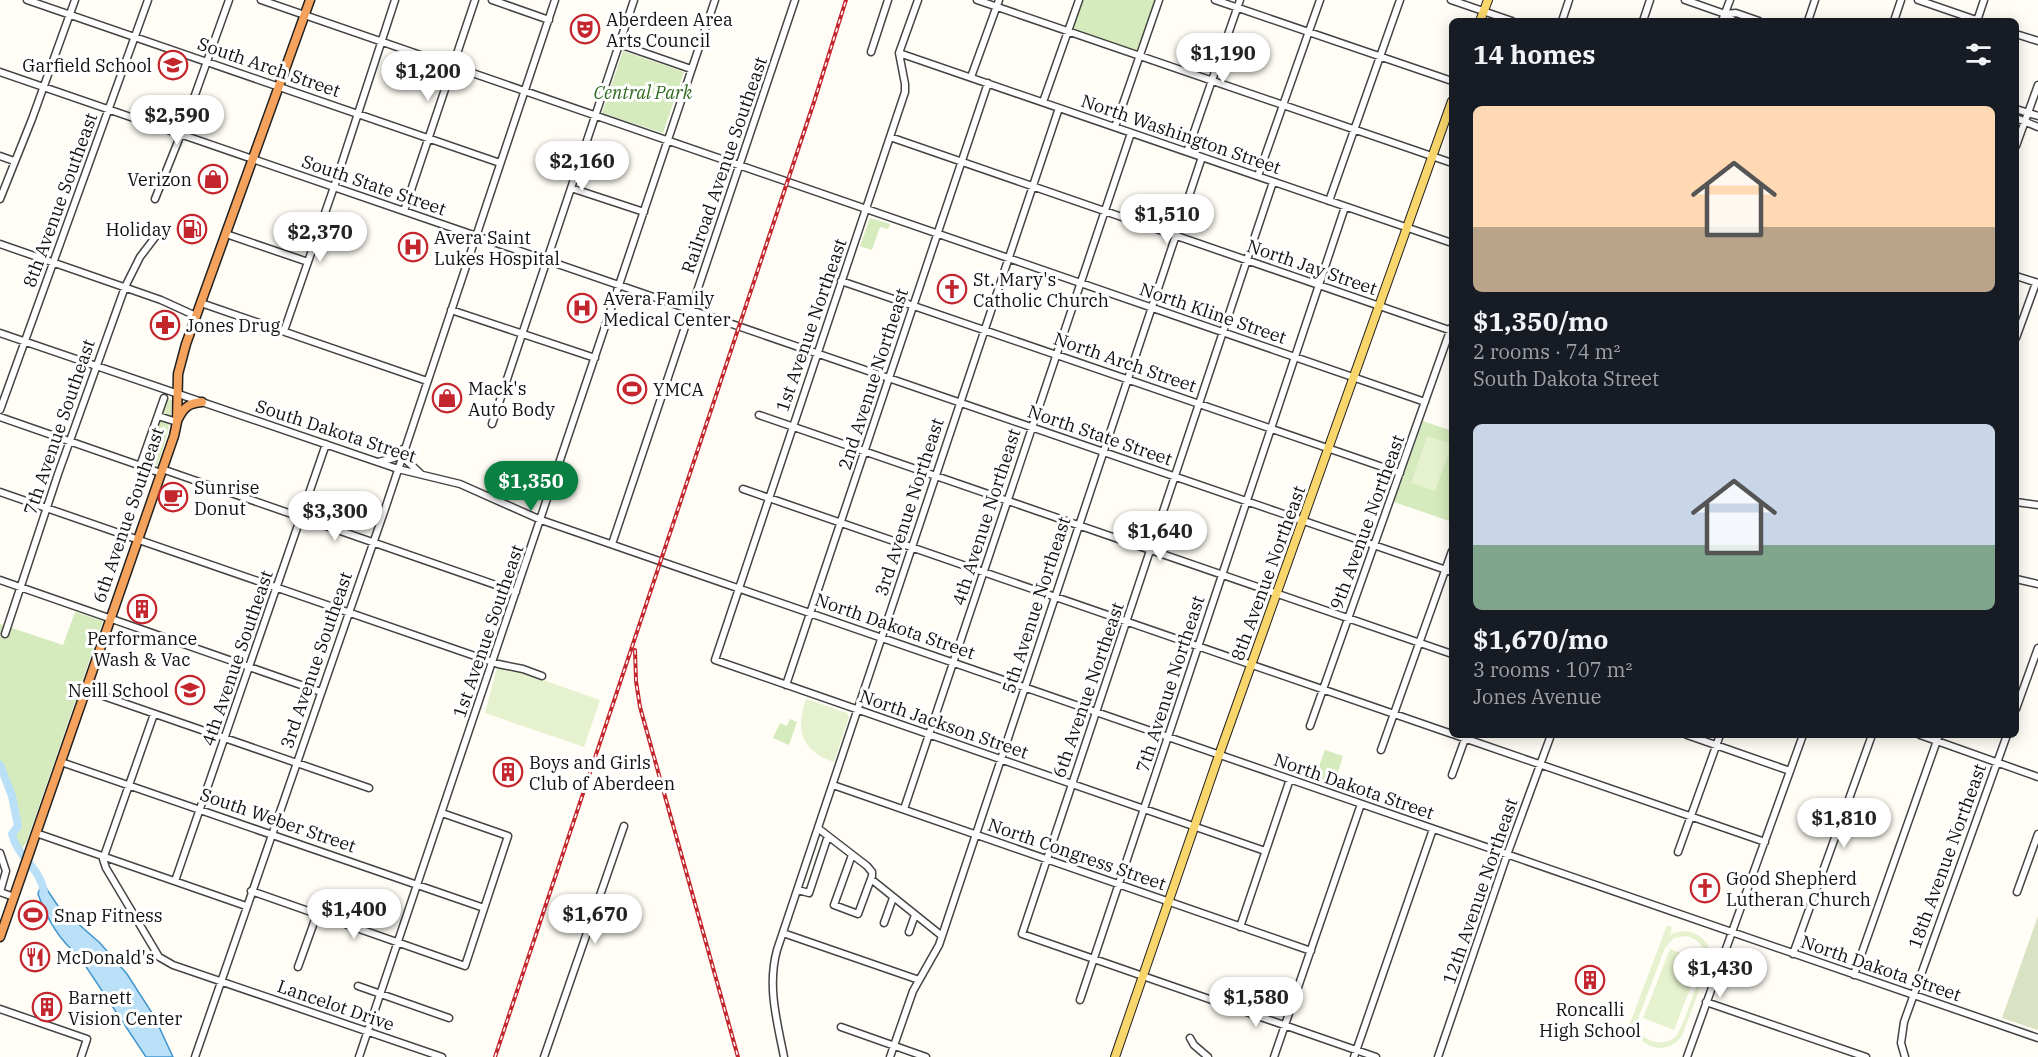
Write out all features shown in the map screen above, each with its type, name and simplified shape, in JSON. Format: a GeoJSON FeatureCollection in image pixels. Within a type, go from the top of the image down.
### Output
{"type":"FeatureCollection","features":[{"type":"Feature","properties":{"kind":"highway","name":"6th Avenue Southeast"},"geometry":{"type":"LineString","coordinates":[[0,938],[162,471],[177,422],[181,359],[310,0]]}},
{"type":"Feature","properties":{"kind":"highway"},"geometry":{"type":"LineString","coordinates":[[177,422],[188,406],[202,402]]}},
{"type":"Feature","properties":{"kind":"main road"},"geometry":{"type":"LineString","coordinates":[[1481,18],[1488,0]]}},
{"type":"Feature","properties":{"kind":"main road","name":"8th Avenue Northeast"},"geometry":{"type":"LineString","coordinates":[[1115,1057],[1276,593],[1449,108]]}},
{"type":"Feature","properties":{"kind":"street","name":"South Arch Street"},"geometry":{"type":"LineString","coordinates":[[27,0],[500,163]]}},
{"type":"Feature","properties":{"kind":"street"},"geometry":{"type":"LineString","coordinates":[[0,199],[75,0]]}},
{"type":"Feature","properties":{"kind":"street","name":"8th Avenue Southeast"},"geometry":{"type":"LineString","coordinates":[[0,410],[148,0]]}},
{"type":"Feature","properties":{"kind":"street"},"geometry":{"type":"LineString","coordinates":[[155,199],[229,0]]}},
{"type":"Feature","properties":{"kind":"street","name":"North Kline Street"},"geometry":{"type":"LineString","coordinates":[[261,0],[1425,402]]}},
{"type":"Feature","properties":{"kind":"street"},"geometry":{"type":"LineString","coordinates":[[284,332],[395,0]]}},
{"type":"Feature","properties":{"kind":"street"},"geometry":{"type":"LineString","coordinates":[[404,211],[475,0]]}},
{"type":"Feature","properties":{"kind":"street"},"geometry":{"type":"LineString","coordinates":[[492,0],[549,20]]}},
{"type":"Feature","properties":{"kind":"street","name":"3rd Avenue Southeast"},"geometry":{"type":"LineString","coordinates":[[195,1057],[349,613],[555,0]]}},
{"type":"Feature","properties":{"kind":"street"},"geometry":{"type":"LineString","coordinates":[[492,424],[634,0]]}},
{"type":"Feature","properties":{"kind":"street","name":"1st Avenue Southeast"},"geometry":{"type":"LineString","coordinates":[[359,1057],[715,0]]}},
{"type":"Feature","properties":{"kind":"street","name":"Railroad Avenue Southeast"},"geometry":{"type":"LineString","coordinates":[[612,544],[795,0]]}},
{"type":"Feature","properties":{"kind":"street"},"geometry":{"type":"LineString","coordinates":[[871,52],[888,0]]}},
{"type":"Feature","properties":{"kind":"street"},"geometry":{"type":"LineString","coordinates":[[899,53],[918,0]]}},
{"type":"Feature","properties":{"kind":"street"},"geometry":{"type":"LineString","coordinates":[[977,0],[997,3],[1068,31],[1449,162]]}},
{"type":"Feature","properties":{"kind":"street"},"geometry":{"type":"LineString","coordinates":[[1042,102],[1079,0]]}},
{"type":"Feature","properties":{"kind":"street"},"geometry":{"type":"LineString","coordinates":[[1115,127],[1159,0]]}},
{"type":"Feature","properties":{"kind":"street"},"geometry":{"type":"LineString","coordinates":[[1215,0],[1449,80]]}},
{"type":"Feature","properties":{"kind":"street"},"geometry":{"type":"LineString","coordinates":[[1187,152],[1240,0]]}},
{"type":"Feature","properties":{"kind":"street"},"geometry":{"type":"LineString","coordinates":[[1258,176],[1320,0]]}},
{"type":"Feature","properties":{"kind":"street"},"geometry":{"type":"LineString","coordinates":[[1329,201],[1400,0]]}},
{"type":"Feature","properties":{"kind":"street"},"geometry":{"type":"LineString","coordinates":[[1451,0],[1503,18]]}},
{"type":"Feature","properties":{"kind":"street"},"geometry":{"type":"LineString","coordinates":[[1563,18],[1569,0]]}},
{"type":"Feature","properties":{"kind":"street"},"geometry":{"type":"LineString","coordinates":[[1643,18],[1650,0]]}},
{"type":"Feature","properties":{"kind":"street"},"geometry":{"type":"LineString","coordinates":[[1685,0],[1725,14],[1730,18]]}},
{"type":"Feature","properties":{"kind":"street"},"geometry":{"type":"LineString","coordinates":[[1723,18],[1730,0]]}},
{"type":"Feature","properties":{"kind":"street"},"geometry":{"type":"LineString","coordinates":[[1809,18],[1815,0]]}},
{"type":"Feature","properties":{"kind":"street"},"geometry":{"type":"LineString","coordinates":[[1895,18],[1901,0]]}},
{"type":"Feature","properties":{"kind":"street"},"geometry":{"type":"LineString","coordinates":[[1918,0],[1969,18]]}},
{"type":"Feature","properties":{"kind":"street"},"geometry":{"type":"LineString","coordinates":[[1979,18],[1984,0]]}},
{"type":"Feature","properties":{"kind":"street"},"geometry":{"type":"LineString","coordinates":[[971,77],[997,3]]}},
{"type":"Feature","properties":{"kind":"street"},"geometry":{"type":"LineString","coordinates":[[1725,14],[1736,13],[1750,18]]}},
{"type":"Feature","properties":{"kind":"street"},"geometry":{"type":"LineString","coordinates":[[2019,35],[2038,42]]}},
{"type":"Feature","properties":{"kind":"street"},"geometry":{"type":"LineString","coordinates":[[619,44],[692,69]]}},
{"type":"Feature","properties":{"kind":"street","name":"North Washington Street"},"geometry":{"type":"LineString","coordinates":[[899,53],[1449,242]]}},
{"type":"Feature","properties":{"kind":"street","name":"1st Avenue Northeast"},"geometry":{"type":"LineString","coordinates":[[715,660],[906,88],[899,53]]}},
{"type":"Feature","properties":{"kind":"street","name":"South State Street"},"geometry":{"type":"LineString","coordinates":[[0,72],[738,327]]}},
{"type":"Feature","properties":{"kind":"street","name":"2nd Avenue Northeast"},"geometry":{"type":"LineString","coordinates":[[786,685],[988,83]]}},
{"type":"Feature","properties":{"kind":"street"},"geometry":{"type":"LineString","coordinates":[[2019,138],[2038,84]]}},
{"type":"Feature","properties":{"kind":"street","name":"3rd Avenue Northeast"},"geometry":{"type":"LineString","coordinates":[[784,1057],[772,987],[774,960],[1059,108]]}},
{"type":"Feature","properties":{"kind":"street"},"geometry":{"type":"LineString","coordinates":[[2019,110],[2038,116]]}},
{"type":"Feature","properties":{"kind":"street"},"geometry":{"type":"LineString","coordinates":[[2019,119],[2038,127]]}},
{"type":"Feature","properties":{"kind":"street","name":"4th Avenue Northeast"},"geometry":{"type":"LineString","coordinates":[[904,809],[1131,133]]}},
{"type":"Feature","properties":{"kind":"street","name":"North Jay Street"},"geometry":{"type":"LineString","coordinates":[[890,137],[1449,329]]}},
{"type":"Feature","properties":{"kind":"street"},"geometry":{"type":"LineString","coordinates":[[0,156],[14,161]]}},
{"type":"Feature","properties":{"kind":"street","name":"5th Avenue Northeast"},"geometry":{"type":"LineString","coordinates":[[890,1057],[913,991],[937,950],[942,936],[1202,157]]}},
{"type":"Feature","properties":{"kind":"street","name":"6th Avenue Northeast"},"geometry":{"type":"LineString","coordinates":[[1094,959],[1022,934],[1273,182]]}},
{"type":"Feature","properties":{"kind":"street"},"geometry":{"type":"LineString","coordinates":[[571,188],[644,212]]}},
{"type":"Feature","properties":{"kind":"street","name":"7th Avenue Northeast"},"geometry":{"type":"LineString","coordinates":[[1080,1000],[1346,207]]}},
{"type":"Feature","properties":{"kind":"street"},"geometry":{"type":"LineString","coordinates":[[226,234],[308,262]]}},
{"type":"Feature","properties":{"kind":"street","name":"7th Avenue Southeast"},"geometry":{"type":"LineString","coordinates":[[5,634],[46,508],[125,287],[140,256],[156,236]]}},
{"type":"Feature","properties":{"kind":"street"},"geometry":{"type":"LineString","coordinates":[[0,244],[161,300],[196,316]]}},
{"type":"Feature","properties":{"kind":"street"},"geometry":{"type":"LineString","coordinates":[[2019,277],[2037,283],[2019,330]]}},
{"type":"Feature","properties":{"kind":"street","name":"North Arch Street"},"geometry":{"type":"LineString","coordinates":[[842,280],[1400,473]]}},
{"type":"Feature","properties":{"kind":"street"},"geometry":{"type":"LineString","coordinates":[[201,303],[427,381]]}},
{"type":"Feature","properties":{"kind":"street"},"geometry":{"type":"LineString","coordinates":[[451,310],[595,358]]}},
{"type":"Feature","properties":{"kind":"street","name":"North State Street"},"geometry":{"type":"LineString","coordinates":[[738,327],[1449,571]]}},
{"type":"Feature","properties":{"kind":"street","name":"South Dakota Street"},"geometry":{"type":"LineString","coordinates":[[0,333],[398,469],[470,488],[540,520],[660,561]]}},
{"type":"Feature","properties":{"kind":"street","name":"9th Avenue Northeast"},"geometry":{"type":"LineString","coordinates":[[1310,726],[1449,338]]}},
{"type":"Feature","properties":{"kind":"street"},"geometry":{"type":"LineString","coordinates":[[140,466],[164,398]]}},
{"type":"Feature","properties":{"kind":"street"},"geometry":{"type":"LineString","coordinates":[[759,415],[1449,653]]}},
{"type":"Feature","properties":{"kind":"street"},"geometry":{"type":"LineString","coordinates":[[0,417],[140,466],[162,471],[301,517],[516,592]]}},
{"type":"Feature","properties":{"kind":"street"},"geometry":{"type":"LineString","coordinates":[[158,417],[177,422]]}},
{"type":"Feature","properties":{"kind":"street","name":"4th Avenue Southeast"},"geometry":{"type":"LineString","coordinates":[[175,881],[326,444]]}},
{"type":"Feature","properties":{"kind":"street"},"geometry":{"type":"LineString","coordinates":[[378,462],[394,458],[405,447]]}},
{"type":"Feature","properties":{"kind":"street"},"geometry":{"type":"LineString","coordinates":[[405,447],[407,461],[423,475]]}},
{"type":"Feature","properties":{"kind":"street"},"geometry":{"type":"LineString","coordinates":[[743,489],[1449,734]]}},
{"type":"Feature","properties":{"kind":"street"},"geometry":{"type":"LineString","coordinates":[[0,492],[493,663],[542,676]]}},
{"type":"Feature","properties":{"kind":"street"},"geometry":{"type":"LineString","coordinates":[[2019,502],[2038,505]]}},
{"type":"Feature","properties":{"kind":"street","name":"North Dakota Street"},"geometry":{"type":"LineString","coordinates":[[660,561],[2038,1038]]}},
{"type":"Feature","properties":{"kind":"street"},"geometry":{"type":"LineString","coordinates":[[1381,750],[1419,643],[1449,571]]}},
{"type":"Feature","properties":{"kind":"street"},"geometry":{"type":"LineString","coordinates":[[0,580],[321,692]]}},
{"type":"Feature","properties":{"kind":"street"},"geometry":{"type":"LineString","coordinates":[[2019,580],[2038,584]]}},
{"type":"Feature","properties":{"kind":"street"},"geometry":{"type":"LineString","coordinates":[[2019,701],[2038,648]]}},
{"type":"Feature","properties":{"kind":"street","name":"North Jackson Street"},"geometry":{"type":"LineString","coordinates":[[715,660],[1265,851]]}},
{"type":"Feature","properties":{"kind":"street"},"geometry":{"type":"LineString","coordinates":[[86,690],[369,788]]}},
{"type":"Feature","properties":{"kind":"street"},"geometry":{"type":"LineString","coordinates":[[104,856],[154,714]]}},
{"type":"Feature","properties":{"kind":"street"},"geometry":{"type":"LineString","coordinates":[[1452,775],[1466,738]]}},
{"type":"Feature","properties":{"kind":"street"},"geometry":{"type":"LineString","coordinates":[[1469,738],[1540,765],[1765,842]]}},
{"type":"Feature","properties":{"kind":"street","name":"12th Avenue Northeast"},"geometry":{"type":"LineString","coordinates":[[1438,1057],[1550,738]]}},
{"type":"Feature","properties":{"kind":"street"},"geometry":{"type":"LineString","coordinates":[[1696,738],[1790,771]]}},
{"type":"Feature","properties":{"kind":"street"},"geometry":{"type":"LineString","coordinates":[[1678,852],[1719,738]]}},
{"type":"Feature","properties":{"kind":"street"},"geometry":{"type":"LineString","coordinates":[[1687,1057],[1802,738]]}},
{"type":"Feature","properties":{"kind":"street"},"geometry":{"type":"LineString","coordinates":[[1793,954],[1871,738]]}},
{"type":"Feature","properties":{"kind":"street"},"geometry":{"type":"LineString","coordinates":[[1854,975],[1938,738],[1997,763],[2038,777]]}},
{"type":"Feature","properties":{"kind":"street","name":"18th Avenue Northeast"},"geometry":{"type":"LineString","coordinates":[[1904,1057],[1901,1035],[1913,995],[2006,738]]}},
{"type":"Feature","properties":{"kind":"street","name":"South Weber Street"},"geometry":{"type":"LineString","coordinates":[[61,762],[484,908]]}},
{"type":"Feature","properties":{"kind":"street"},"geometry":{"type":"LineString","coordinates":[[1239,927],[1290,779]]}},
{"type":"Feature","properties":{"kind":"street","name":"North Congress Street"},"geometry":{"type":"LineString","coordinates":[[833,785],[1311,951]]}},
{"type":"Feature","properties":{"kind":"street"},"geometry":{"type":"LineString","coordinates":[[1274,1057],[1362,804]]}},
{"type":"Feature","properties":{"kind":"street"},"geometry":{"type":"LineString","coordinates":[[252,891],[465,966],[508,836],[442,813]]}},
{"type":"Feature","properties":{"kind":"street"},"geometry":{"type":"LineString","coordinates":[[544,1057],[624,826]]}},
{"type":"Feature","properties":{"kind":"street"},"geometry":{"type":"LineString","coordinates":[[819,829],[852,855],[872,872],[858,914],[834,905],[852,855]]}},
{"type":"Feature","properties":{"kind":"street"},"geometry":{"type":"LineString","coordinates":[[1355,1054],[1433,829]]}},
{"type":"Feature","properties":{"kind":"street"},"geometry":{"type":"LineString","coordinates":[[36,833],[246,906]]}},
{"type":"Feature","properties":{"kind":"street"},"geometry":{"type":"LineString","coordinates":[[2017,892],[2038,834]]}},
{"type":"Feature","properties":{"kind":"street"},"geometry":{"type":"LineString","coordinates":[[798,890],[809,893],[828,836]]}},
{"type":"Feature","properties":{"kind":"street"},"geometry":{"type":"LineString","coordinates":[[0,853],[6,871],[0,892],[14,897]]}},
{"type":"Feature","properties":{"kind":"street","name":"Lancelot Drive"},"geometry":{"type":"LineString","coordinates":[[104,856],[106,868],[159,957],[173,965],[220,982],[442,1057]]}},
{"type":"Feature","properties":{"kind":"street"},"geometry":{"type":"LineString","coordinates":[[871,879],[942,936]]}},
{"type":"Feature","properties":{"kind":"street"},"geometry":{"type":"LineString","coordinates":[[884,923],[893,898]]}},
{"type":"Feature","properties":{"kind":"street"},"geometry":{"type":"LineString","coordinates":[[298,967],[317,914]]}},
{"type":"Feature","properties":{"kind":"street"},"geometry":{"type":"LineString","coordinates":[[909,932],[915,915]]}},
{"type":"Feature","properties":{"kind":"street"},"geometry":{"type":"LineString","coordinates":[[783,933],[919,980]]}},
{"type":"Feature","properties":{"kind":"street"},"geometry":{"type":"LineString","coordinates":[[1094,959],[1285,1025],[1355,1054],[1376,1057]]}},
{"type":"Feature","properties":{"kind":"street"},"geometry":{"type":"LineString","coordinates":[[358,986],[449,1018]]}},
{"type":"Feature","properties":{"kind":"street"},"geometry":{"type":"LineString","coordinates":[[1706,1002],[1866,1057]]}},
{"type":"Feature","properties":{"kind":"street"},"geometry":{"type":"LineString","coordinates":[[0,1009],[87,1039],[81,1057]]}},
{"type":"Feature","properties":{"kind":"street"},"geometry":{"type":"LineString","coordinates":[[841,1028],[926,1057]]}},
{"type":"Feature","properties":{"kind":"street"},"geometry":{"type":"LineString","coordinates":[[1190,1038],[1194,1046],[1208,1057]]}},
{"type":"Feature","properties":{"kind":"green space"},"geometry":{"type":"Polygon","coordinates":[[[1083,0],[1156,0],[1138,52],[1073,29],[1083,0]]]}},
{"type":"Feature","properties":{"kind":"green space","name":"Central Park"},"geometry":{"type":"Polygon","coordinates":[[[623,51],[684,72],[663,133],[602,113],[623,51]]]}},
{"type":"Feature","properties":{"kind":"green space"},"geometry":{"type":"Polygon","coordinates":[[[870,218],[890,224],[888,229],[880,227],[872,250],[860,246],[870,218]]]}},
{"type":"Feature","properties":{"kind":"green space"},"geometry":{"type":"Polygon","coordinates":[[[164,398],[172,400],[167,434],[157,466],[142,461],[164,398]]]}},
{"type":"Feature","properties":{"kind":"green space"},"geometry":{"type":"Polygon","coordinates":[[[1423,421],[1449,430],[1449,521],[1394,502],[1423,421]]]}},
{"type":"Feature","properties":{"kind":"green space"},"geometry":{"type":"Polygon","coordinates":[[[1427,436],[1449,443],[1449,452],[1435,491],[1411,483],[1427,436]]]}},
{"type":"Feature","properties":{"kind":"green space"},"geometry":{"type":"Polygon","coordinates":[[[75,612],[103,621],[27,841],[20,852],[14,846],[12,834],[18,826],[12,796],[0,765],[0,624],[63,645],[75,612]]]}},
{"type":"Feature","properties":{"kind":"green space"},"geometry":{"type":"Polygon","coordinates":[[[498,664],[600,700],[584,747],[485,713],[498,664]]]}},
{"type":"Feature","properties":{"kind":"green space"},"geometry":{"type":"Polygon","coordinates":[[[806,699],[847,713],[849,717],[834,762],[814,752],[804,738],[801,720],[806,699]]]}},
{"type":"Feature","properties":{"kind":"green space"},"geometry":{"type":"Polygon","coordinates":[[[790,719],[797,722],[789,745],[773,738],[780,723],[787,726],[790,719]]]}},
{"type":"Feature","properties":{"kind":"green space"},"geometry":{"type":"Polygon","coordinates":[[[1325,750],[1343,756],[1333,787],[1314,780],[1325,750]]]}},
{"type":"Feature","properties":{"kind":"green space"},"geometry":{"type":"Polygon","coordinates":[[[2038,916],[2038,1030],[2002,1018],[2038,916]]]}},
{"type":"Feature","properties":{"kind":"green space"},"geometry":{"type":"Polygon","coordinates":[[[1667,925],[1672,927],[1670,935],[1684,931],[1703,939],[1710,951],[1711,959],[1682,1036],[1670,1046],[1656,1048],[1644,1042],[1634,1030],[1631,1036],[1626,1034],[1667,925]],[[1691,937],[1674,938],[1665,948],[1639,1016],[1640,1030],[1649,1040],[1660,1042],[1670,1040],[1676,1036],[1683,1023],[1705,961],[1703,948],[1691,937]]]}},
{"type":"Feature","properties":{"kind":"green space"},"geometry":{"type":"Polygon","coordinates":[[[1670,949],[1701,961],[1674,1030],[1643,1018],[1670,949]]]}},
{"type":"Feature","properties":{"kind":"water"},"geometry":{"type":"Polygon","coordinates":[[[42,882],[58,906],[100,943],[127,974],[154,1016],[173,1057],[146,1057],[79,956],[49,920],[38,894],[42,882]]]}},
{"type":"Feature","properties":{"kind":"waterway"},"geometry":{"type":"LineString","coordinates":[[0,765],[12,796],[18,826],[12,834],[19,849],[42,883],[44,892]]}},
{"type":"Feature","properties":{"kind":"railway"},"geometry":{"type":"LineString","coordinates":[[495,1057],[846,0]]}},
{"type":"Feature","properties":{"kind":"railway"},"geometry":{"type":"LineString","coordinates":[[635,650],[640,707],[738,1057]]}},
{"type":"Feature","properties":{"kind":"place","name":"Aberdeen Area Arts Council"},"geometry":{"type":"Point","coordinates":[585,29]}},
{"type":"Feature","properties":{"kind":"place","name":"Garfield School"},"geometry":{"type":"Point","coordinates":[173,65]}},
{"type":"Feature","properties":{"kind":"place","name":"Verizon"},"geometry":{"type":"Point","coordinates":[213,179]}},
{"type":"Feature","properties":{"kind":"place","name":"Holiday"},"geometry":{"type":"Point","coordinates":[192,229]}},
{"type":"Feature","properties":{"kind":"place","name":"Avera Saint Lukes Hospital"},"geometry":{"type":"Point","coordinates":[413,247]}},
{"type":"Feature","properties":{"kind":"place","name":"St. Mary's Catholic Church"},"geometry":{"type":"Point","coordinates":[952,289]}},
{"type":"Feature","properties":{"kind":"place","name":"Avera Family Medical Center"},"geometry":{"type":"Point","coordinates":[582,308]}},
{"type":"Feature","properties":{"kind":"place","name":"Jones Drug"},"geometry":{"type":"Point","coordinates":[165,325]}},
{"type":"Feature","properties":{"kind":"place","name":"YMCA"},"geometry":{"type":"Point","coordinates":[632,389]}},
{"type":"Feature","properties":{"kind":"place","name":"Mack's Auto Body"},"geometry":{"type":"Point","coordinates":[447,398]}},
{"type":"Feature","properties":{"kind":"place","name":"Sunrise Donut"},"geometry":{"type":"Point","coordinates":[173,497]}},
{"type":"Feature","properties":{"kind":"place","name":"Performance Wash & Vac"},"geometry":{"type":"Point","coordinates":[142,609]}},
{"type":"Feature","properties":{"kind":"place","name":"Neill School"},"geometry":{"type":"Point","coordinates":[190,690]}},
{"type":"Feature","properties":{"kind":"place","name":"Boys and Girls Club of Aberdeen"},"geometry":{"type":"Point","coordinates":[508,772]}},
{"type":"Feature","properties":{"kind":"place","name":"Good Shepherd Lutheran Church"},"geometry":{"type":"Point","coordinates":[1705,888]}},
{"type":"Feature","properties":{"kind":"place","name":"Snap Fitness"},"geometry":{"type":"Point","coordinates":[33,915]}},
{"type":"Feature","properties":{"kind":"place","name":"McDonald's"},"geometry":{"type":"Point","coordinates":[35,957]}},
{"type":"Feature","properties":{"kind":"place","name":"Roncalli High School"},"geometry":{"type":"Point","coordinates":[1590,980]}},
{"type":"Feature","properties":{"kind":"place","name":"Barnett Vision Center"},"geometry":{"type":"Point","coordinates":[47,1007]}}]}
